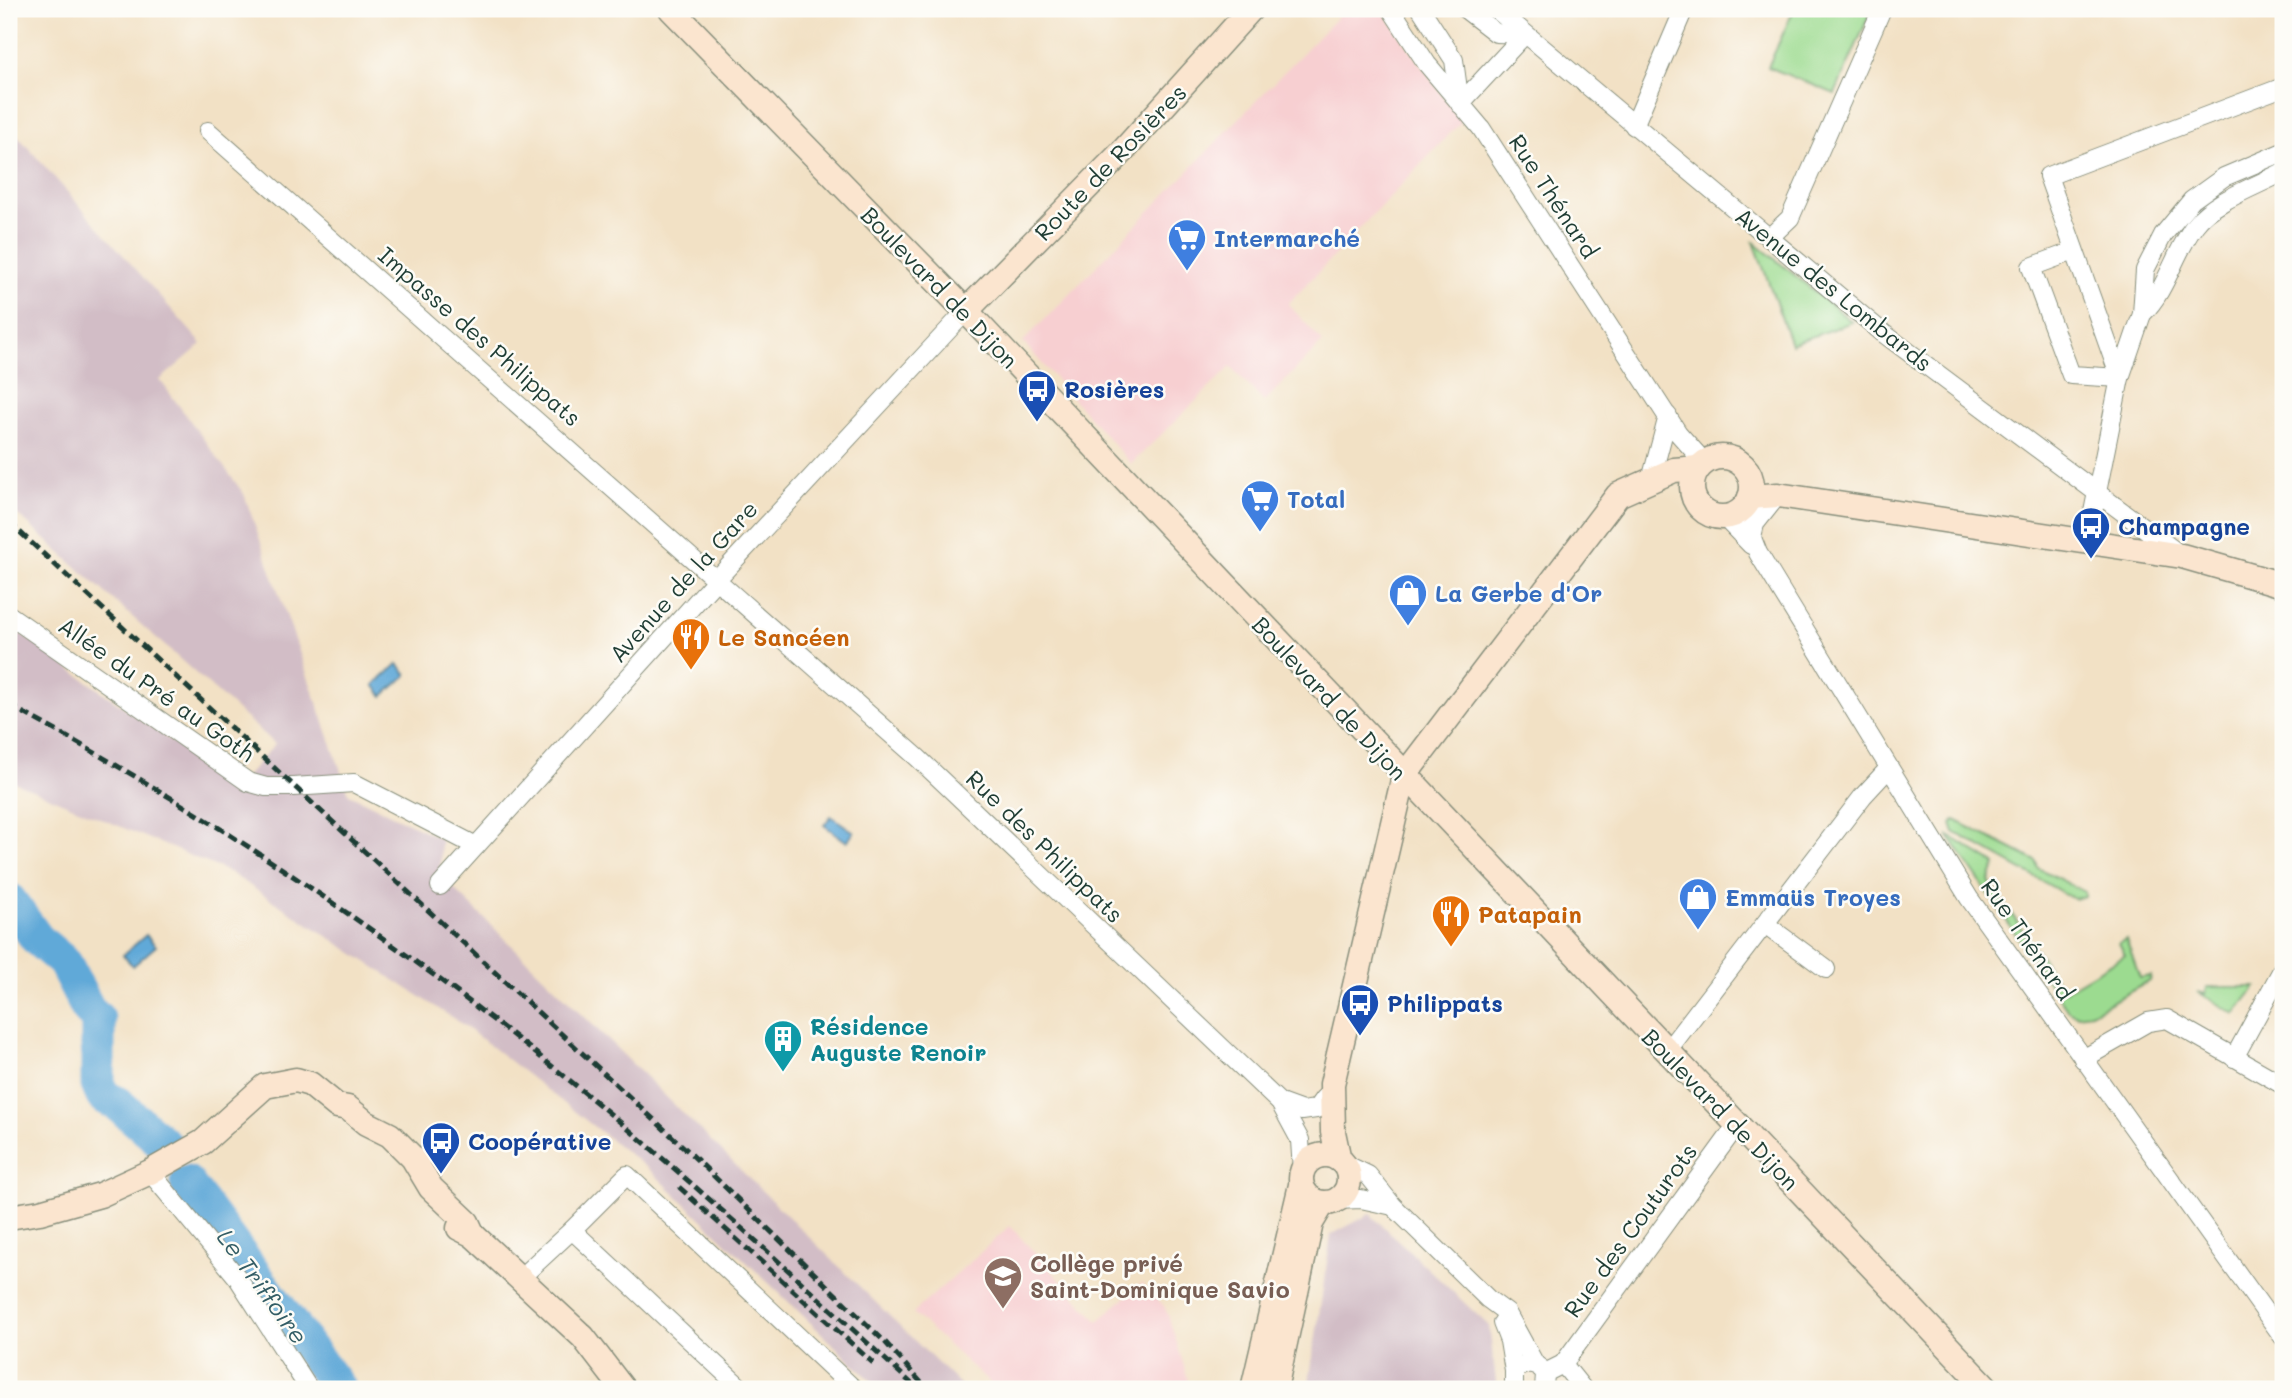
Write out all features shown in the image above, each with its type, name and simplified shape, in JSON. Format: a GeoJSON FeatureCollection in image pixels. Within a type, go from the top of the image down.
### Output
{"type":"FeatureCollection","features":[{"type":"Feature","properties":{"kind":"street","name":"Boulevard de Dijon"},"geometry":{"type":"LineString","coordinates":[[671,9],[966,311],[1988,1389]]}},
{"type":"Feature","properties":{"kind":"street","name":"Route de Rosières"},"geometry":{"type":"LineString","coordinates":[[966,311],[1124,151],[1251,9]]}},
{"type":"Feature","properties":{"kind":"street","name":"Rue Thénard"},"geometry":{"type":"LineString","coordinates":[[1391,9],[1427,64],[1481,128],[1701,465]]}},
{"type":"Feature","properties":{"kind":"street"},"geometry":{"type":"LineString","coordinates":[[1421,9],[1454,60],[1460,104]]}},
{"type":"Feature","properties":{"kind":"street"},"geometry":{"type":"LineString","coordinates":[[1465,9],[1496,33],[1525,34]]}},
{"type":"Feature","properties":{"kind":"street","name":"Avenue des Lombards"},"geometry":{"type":"LineString","coordinates":[[1496,9],[1884,333],[2182,556]]}},
{"type":"Feature","properties":{"kind":"street"},"geometry":{"type":"LineString","coordinates":[[1634,126],[1684,9]]}},
{"type":"Feature","properties":{"kind":"street"},"geometry":{"type":"LineString","coordinates":[[1769,238],[1790,218],[1882,9]]}},
{"type":"Feature","properties":{"kind":"street"},"geometry":{"type":"LineString","coordinates":[[1460,104],[1525,34]]}},
{"type":"Feature","properties":{"kind":"street"},"geometry":{"type":"LineString","coordinates":[[2120,378],[2048,176],[2283,87]]}},
{"type":"Feature","properties":{"kind":"street","name":"Impasse des Philippats"},"geometry":{"type":"LineString","coordinates":[[208,131],[717,579]]}},
{"type":"Feature","properties":{"kind":"street"},"geometry":{"type":"LineString","coordinates":[[2087,542],[2120,378],[2142,314],[2145,270],[2164,235],[2193,200],[2224,177],[2283,152]]}},
{"type":"Feature","properties":{"kind":"street"},"geometry":{"type":"LineString","coordinates":[[2142,314],[2155,302],[2174,260],[2196,223],[2236,195],[2283,172]]}},
{"type":"Feature","properties":{"kind":"street"},"geometry":{"type":"LineString","coordinates":[[2074,251],[2031,267],[2071,375],[2120,378]]}},
{"type":"Feature","properties":{"kind":"street","name":"Avenue de la Gare"},"geometry":{"type":"LineString","coordinates":[[440,886],[717,579],[966,311]]}},
{"type":"Feature","properties":{"kind":"street"},"geometry":{"type":"LineString","coordinates":[[1643,483],[1668,416]]}},
{"type":"Feature","properties":{"kind":"street"},"geometry":{"type":"LineString","coordinates":[[1253,1389],[1404,776],[1618,495],[1674,470],[1701,465],[1717,457],[1730,458],[1741,464],[1741,500],[1709,514],[1698,505],[1692,493],[1692,479],[1701,465]]}},
{"type":"Feature","properties":{"kind":"street"},"geometry":{"type":"LineString","coordinates":[[1643,483],[1692,493]]}},
{"type":"Feature","properties":{"kind":"street"},"geometry":{"type":"LineString","coordinates":[[1755,545],[1755,524],[1778,495]]}},
{"type":"Feature","properties":{"kind":"street","name":"Avenue des Lombards"},"geometry":{"type":"LineString","coordinates":[[1741,500],[1778,495],[2182,556],[2283,585]]}},
{"type":"Feature","properties":{"kind":"street","name":"Rue Thénard"},"geometry":{"type":"LineString","coordinates":[[1741,500],[1755,545],[1888,769],[1969,898],[2283,1337]]}},
{"type":"Feature","properties":{"kind":"street","name":"Rue des Philippats"},"geometry":{"type":"LineString","coordinates":[[717,579],[918,758],[1280,1103],[1294,1124],[1300,1140],[1305,1171]]}},
{"type":"Feature","properties":{"kind":"street","name":"Allée du Pré au Goth"},"geometry":{"type":"LineString","coordinates":[[9,615],[238,777],[266,787],[354,783],[476,846]]}},
{"type":"Feature","properties":{"kind":"street"},"geometry":{"type":"LineString","coordinates":[[1667,1051],[1863,796],[1888,769]]}},
{"type":"Feature","properties":{"kind":"street"},"geometry":{"type":"LineString","coordinates":[[1765,924],[1826,969]]}},
{"type":"Feature","properties":{"kind":"street"},"geometry":{"type":"LineString","coordinates":[[2234,1058],[2283,968]]}},
{"type":"Feature","properties":{"kind":"street"},"geometry":{"type":"LineString","coordinates":[[2083,1059],[2148,1021],[2167,1019],[2283,1086]]}},
{"type":"Feature","properties":{"kind":"street"},"geometry":{"type":"LineString","coordinates":[[9,1217],[40,1212],[100,1195],[150,1172],[203,1142],[265,1086],[286,1081],[310,1084],[337,1106],[340,1116],[366,1138],[388,1149],[414,1184],[448,1218],[473,1235],[583,1337],[623,1389]]}},
{"type":"Feature","properties":{"kind":"street"},"geometry":{"type":"LineString","coordinates":[[1280,1103],[1301,1111],[1316,1109],[1328,1091]]}},
{"type":"Feature","properties":{"kind":"street"},"geometry":{"type":"LineString","coordinates":[[1275,1389],[1311,1223],[1348,1183],[1334,1132],[1328,1091]]}},
{"type":"Feature","properties":{"kind":"street","name":"Rue des Couturots"},"geometry":{"type":"LineString","coordinates":[[1563,1364],[1737,1125]]}},
{"type":"Feature","properties":{"kind":"street"},"geometry":{"type":"LineString","coordinates":[[1305,1171],[1326,1156],[1368,1175],[1393,1206],[1488,1299],[1507,1313],[1546,1379]]}},
{"type":"Feature","properties":{"kind":"street"},"geometry":{"type":"LineString","coordinates":[[1305,1171],[1309,1198],[1330,1202],[1361,1199],[1393,1206]]}},
{"type":"Feature","properties":{"kind":"street"},"geometry":{"type":"LineString","coordinates":[[150,1172],[237,1277],[309,1389]]}},
{"type":"Feature","properties":{"kind":"street"},"geometry":{"type":"LineString","coordinates":[[520,1278],[627,1175],[854,1389]]}},
{"type":"Feature","properties":{"kind":"street"},"geometry":{"type":"LineString","coordinates":[[572,1230],[742,1389]]}},
{"type":"Feature","properties":{"kind":"street"},"geometry":{"type":"LineString","coordinates":[[1488,1299],[1509,1341],[1514,1380]]}},
{"type":"Feature","properties":{"kind":"street"},"geometry":{"type":"LineString","coordinates":[[583,1337],[598,1342],[637,1389]]}},
{"type":"Feature","properties":{"kind":"street"},"geometry":{"type":"LineString","coordinates":[[1514,1380],[1527,1363],[1546,1379]]}},
{"type":"Feature","properties":{"kind":"street"},"geometry":{"type":"LineString","coordinates":[[1546,1379],[1563,1364],[1583,1389]]}},
{"type":"Feature","properties":{"kind":"shaded area"},"geometry":{"type":"Polygon","coordinates":[[[1345,9],[1381,9],[1461,122],[1288,304],[1323,342],[1264,402],[1231,367],[1131,464],[1023,342],[1345,9]]]}},
{"type":"Feature","properties":{"kind":"shaded area"},"geometry":{"type":"Polygon","coordinates":[[[9,126],[202,344],[160,380],[244,494],[349,794],[441,839],[440,875],[964,1389],[880,1389],[651,1171],[462,1024],[229,872],[9,780],[9,625],[236,788],[275,744],[9,507],[9,126]]]}},
{"type":"Feature","properties":{"kind":"shaded area"},"geometry":{"type":"Polygon","coordinates":[[[1370,1214],[1489,1326],[1497,1389],[1308,1389],[1331,1235],[1370,1214]]]}},
{"type":"Feature","properties":{"kind":"shaded area","name":"Collège privé Saint-Dominique Savio"},"geometry":{"type":"Polygon","coordinates":[[[1010,1226],[1098,1321],[1142,1283],[1164,1306],[1168,1315],[1188,1379],[1186,1389],[996,1389],[913,1313],[1010,1226]]]}},
{"type":"Feature","properties":{"kind":"green space"},"geometry":{"type":"Polygon","coordinates":[[[1794,9],[1872,9],[1835,94],[1768,67],[1794,9]]]}},
{"type":"Feature","properties":{"kind":"green space"},"geometry":{"type":"Polygon","coordinates":[[[1754,242],[1852,322],[1791,344],[1754,242]]]}},
{"type":"Feature","properties":{"kind":"green space"},"geometry":{"type":"Polygon","coordinates":[[[1955,820],[2036,861],[2038,868],[2085,892],[2085,896],[2074,899],[1954,832],[1951,823],[1955,820]]]}},
{"type":"Feature","properties":{"kind":"green space"},"geometry":{"type":"Polygon","coordinates":[[[1948,835],[1996,865],[1989,881],[2064,991],[2125,955],[2119,943],[2126,939],[2140,978],[2151,976],[2150,981],[2091,1013],[2077,1015],[2069,1012],[1948,835]]]}},
{"type":"Feature","properties":{"kind":"green space"},"geometry":{"type":"Polygon","coordinates":[[[2207,987],[2256,987],[2235,1014],[2198,992],[2206,994],[2207,987]]]}},
{"type":"Feature","properties":{"kind":"water"},"geometry":{"type":"Polygon","coordinates":[[[398,664],[407,675],[383,696],[374,685],[398,664]]]}},
{"type":"Feature","properties":{"kind":"water"},"geometry":{"type":"Polygon","coordinates":[[[831,816],[854,832],[847,842],[824,825],[831,816]]]}},
{"type":"Feature","properties":{"kind":"water"},"geometry":{"type":"Polygon","coordinates":[[[146,935],[156,946],[133,966],[123,955],[146,935]]]}},
{"type":"Feature","properties":{"kind":"waterway","name":"Le Triffoire"},"geometry":{"type":"LineString","coordinates":[[9,900],[38,940],[64,962],[88,1009],[98,1019],[98,1085],[103,1096],[118,1104],[164,1144]]}},
{"type":"Feature","properties":{"kind":"waterway","name":"Le Triffoire"},"geometry":{"type":"LineString","coordinates":[[187,1183],[339,1389]]}},
{"type":"Feature","properties":{"kind":"railway"},"geometry":{"type":"LineString","coordinates":[[9,522],[690,1153],[885,1342],[927,1389]]}},
{"type":"Feature","properties":{"kind":"railway"},"geometry":{"type":"LineString","coordinates":[[9,705],[165,794],[241,842],[316,891],[462,996],[642,1141],[912,1384]]}},
{"type":"Feature","properties":{"kind":"railway"},"geometry":{"type":"LineString","coordinates":[[679,1187],[873,1363]]}},
{"type":"Feature","properties":{"kind":"place","name":"Intermarché"},"geometry":{"type":"Point","coordinates":[1187,272]}},
{"type":"Feature","properties":{"kind":"place","name":"Rosières"},"geometry":{"type":"Point","coordinates":[1037,423]}},
{"type":"Feature","properties":{"kind":"place","name":"Total"},"geometry":{"type":"Point","coordinates":[1260,533]}},
{"type":"Feature","properties":{"kind":"place","name":"Champagne"},"geometry":{"type":"Point","coordinates":[2091,560]}},
{"type":"Feature","properties":{"kind":"place","name":"La Gerbe d'Or"},"geometry":{"type":"Point","coordinates":[1408,627]}},
{"type":"Feature","properties":{"kind":"place","name":"Le Sancéen"},"geometry":{"type":"Point","coordinates":[691,671]}},
{"type":"Feature","properties":{"kind":"place","name":"Emmaüs Troyes"},"geometry":{"type":"Point","coordinates":[1698,931]}},
{"type":"Feature","properties":{"kind":"place","name":"Patapain"},"geometry":{"type":"Point","coordinates":[1451,948]}},
{"type":"Feature","properties":{"kind":"place","name":"Philippats"},"geometry":{"type":"Point","coordinates":[1360,1037]}},
{"type":"Feature","properties":{"kind":"place","name":"Résidence Auguste Renoir"},"geometry":{"type":"Point","coordinates":[783,1073]}},
{"type":"Feature","properties":{"kind":"place","name":"Coopérative"},"geometry":{"type":"Point","coordinates":[441,1175]}},
{"type":"Feature","properties":{"kind":"place","name":"Collège privé Saint-Dominique Savio"},"geometry":{"type":"Point","coordinates":[1003,1310]}}]}
